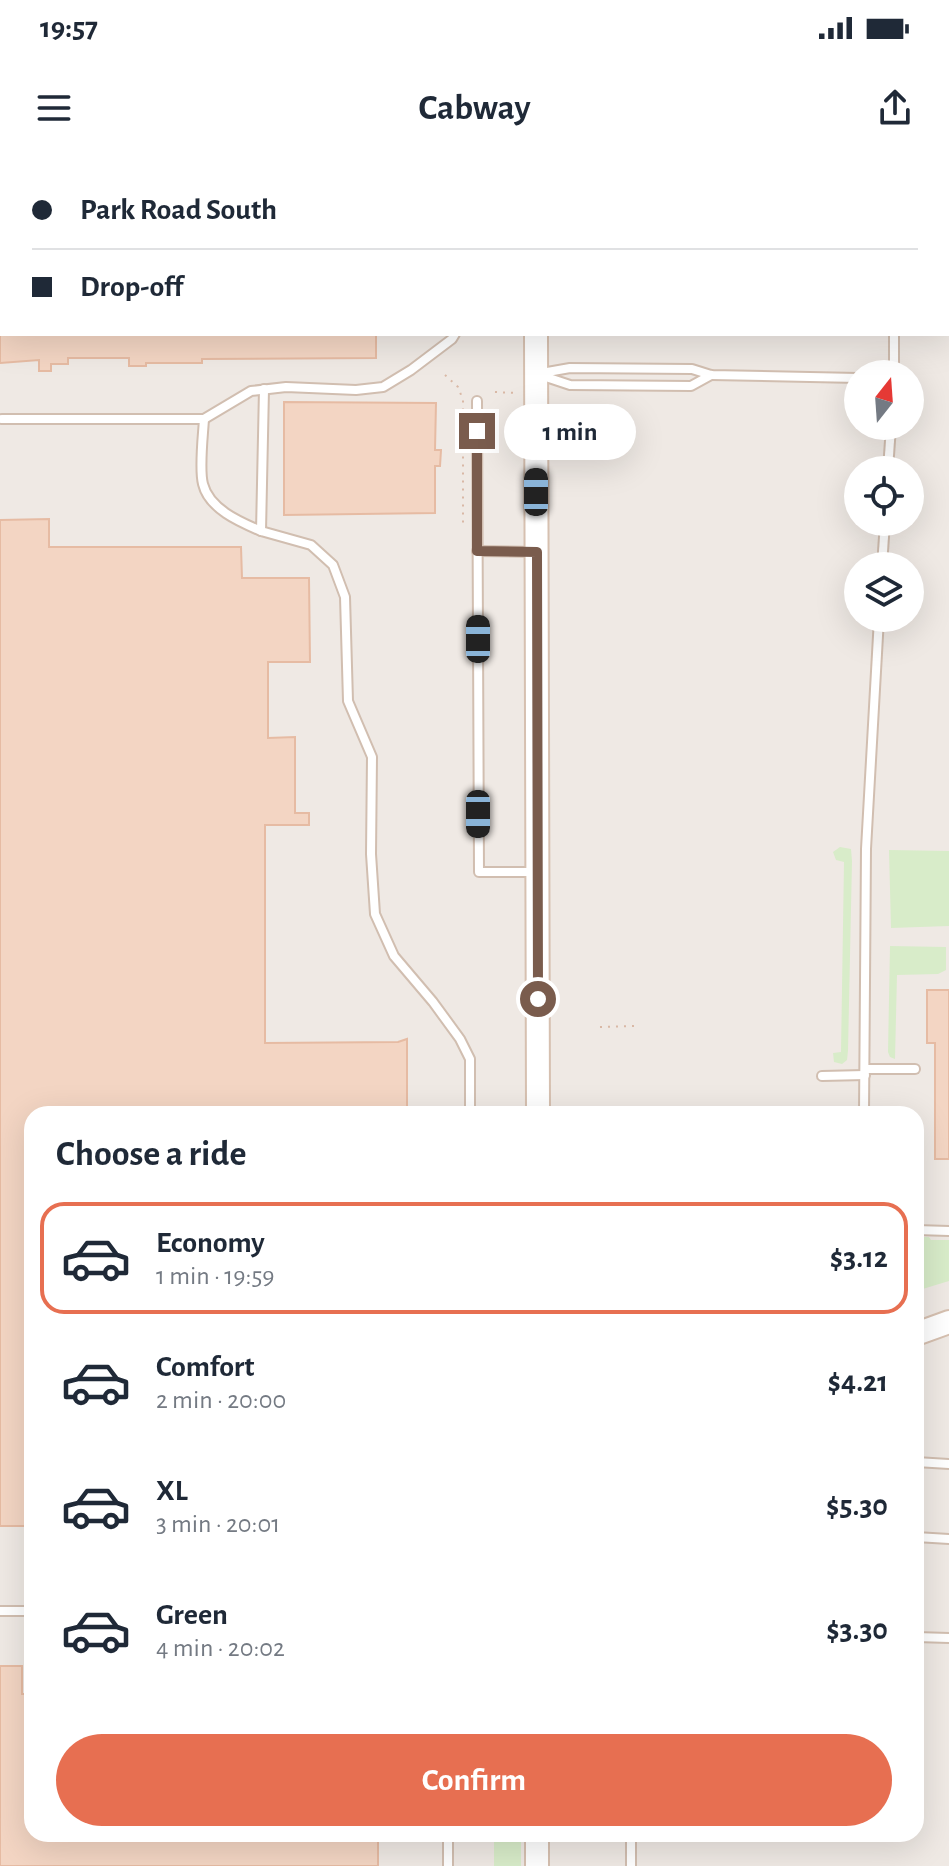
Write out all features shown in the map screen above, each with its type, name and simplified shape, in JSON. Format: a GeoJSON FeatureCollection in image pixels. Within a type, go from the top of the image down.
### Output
{"type":"FeatureCollection","features":[{"type":"Feature","properties":{"kind":"main road"},"geometry":{"type":"LineString","coordinates":[[536,336],[538,1106]]}},
{"type":"Feature","properties":{"kind":"main road"},"geometry":{"type":"LineString","coordinates":[[924,1331],[949,1322]]}},
{"type":"Feature","properties":{"kind":"main road"},"geometry":{"type":"LineString","coordinates":[[537,1842],[537,1866]]}},
{"type":"Feature","properties":{"kind":"lane"},"geometry":{"type":"LineString","coordinates":[[2,419],[204,419],[251,391],[286,387],[356,390],[383,387],[411,370],[454,336]]}},
{"type":"Feature","properties":{"kind":"lane"},"geometry":{"type":"LineString","coordinates":[[894,336],[894,360]]}},
{"type":"Feature","properties":{"kind":"lane"},"geometry":{"type":"LineString","coordinates":[[536,374],[586,368],[692,369],[711,375],[844,378]]}},
{"type":"Feature","properties":{"kind":"lane"},"geometry":{"type":"LineString","coordinates":[[536,374],[570,385],[691,386],[711,375]]}},
{"type":"Feature","properties":{"kind":"lane"},"geometry":{"type":"LineString","coordinates":[[261,531],[264,389]]}},
{"type":"Feature","properties":{"kind":"lane"},"geometry":{"type":"LineString","coordinates":[[477,401],[479,872],[538,872]]}},
{"type":"Feature","properties":{"kind":"lane"},"geometry":{"type":"LineString","coordinates":[[204,419],[203,485],[214,501],[230,517],[261,531],[311,545],[333,565],[345,597],[348,701],[372,757],[371,854],[375,914],[394,956],[433,1002],[460,1039],[470,1059],[470,1106]]}},
{"type":"Feature","properties":{"kind":"lane"},"geometry":{"type":"LineString","coordinates":[[477,551],[537,552]]}},
{"type":"Feature","properties":{"kind":"lane"},"geometry":{"type":"LineString","coordinates":[[864,1106],[866,849],[878,632]]}},
{"type":"Feature","properties":{"kind":"lane"},"geometry":{"type":"LineString","coordinates":[[822,1076],[915,1069]]}},
{"type":"Feature","properties":{"kind":"lane"},"geometry":{"type":"LineString","coordinates":[[924,1230],[949,1231]]}},
{"type":"Feature","properties":{"kind":"lane"},"geometry":{"type":"LineString","coordinates":[[924,1462],[949,1464]]}},
{"type":"Feature","properties":{"kind":"lane"},"geometry":{"type":"LineString","coordinates":[[924,1537],[949,1539]]}},
{"type":"Feature","properties":{"kind":"lane"},"geometry":{"type":"LineString","coordinates":[[0,1611],[24,1611]]}},
{"type":"Feature","properties":{"kind":"lane"},"geometry":{"type":"LineString","coordinates":[[924,1637],[949,1638]]}},
{"type":"Feature","properties":{"kind":"lane"},"geometry":{"type":"LineString","coordinates":[[448,1842],[448,1866]]}},
{"type":"Feature","properties":{"kind":"lane"},"geometry":{"type":"LineString","coordinates":[[631,1842],[631,1866]]}},
{"type":"Feature","properties":{"kind":"path"},"geometry":{"type":"LineString","coordinates":[[445,375],[458,387],[463,400],[463,527]]}},
{"type":"Feature","properties":{"kind":"path"},"geometry":{"type":"LineString","coordinates":[[495,392],[516,393]]}},
{"type":"Feature","properties":{"kind":"path"},"geometry":{"type":"LineString","coordinates":[[600,1027],[635,1026]]}},
{"type":"Feature","properties":{"kind":"shaded area"},"geometry":{"type":"Polygon","coordinates":[[[0,336],[949,336],[949,1866],[0,1866],[0,336]]]}},
{"type":"Feature","properties":{"kind":"green space"},"geometry":{"type":"Polygon","coordinates":[[[840,847],[851,849],[852,861],[848,1051],[847,1060],[842,1064],[834,1062],[833,1053],[841,1052],[844,862],[836,860],[833,852],[840,847]]]}},
{"type":"Feature","properties":{"kind":"green space"},"geometry":{"type":"Polygon","coordinates":[[[889,850],[949,851],[949,926],[891,928],[889,850]]]}},
{"type":"Feature","properties":{"kind":"green space"},"geometry":{"type":"Polygon","coordinates":[[[890,946],[946,947],[946,970],[938,974],[897,975],[895,1059],[888,1052],[890,946]]]}},
{"type":"Feature","properties":{"kind":"green space"},"geometry":{"type":"Polygon","coordinates":[[[924,1237],[949,1240],[949,1281],[924,1289],[924,1237]]]}},
{"type":"Feature","properties":{"kind":"green space"},"geometry":{"type":"Polygon","coordinates":[[[494,1842],[521,1842],[521,1866],[494,1866],[494,1842]]]}},
{"type":"Feature","properties":{"kind":"building"},"geometry":{"type":"Polygon","coordinates":[[[0,336],[376,336],[376,358],[202,359],[202,363],[129,366],[129,358],[68,358],[68,364],[51,364],[51,371],[39,371],[39,360],[0,363],[0,336]]]}},
{"type":"Feature","properties":{"kind":"building"},"geometry":{"type":"Polygon","coordinates":[[[284,402],[436,403],[435,450],[441,450],[440,466],[435,466],[435,513],[284,515],[284,402]]]}},
{"type":"Feature","properties":{"kind":"building"},"geometry":{"type":"Polygon","coordinates":[[[49,519],[49,547],[241,547],[242,578],[309,578],[310,662],[268,662],[268,738],[295,737],[295,813],[309,813],[309,825],[265,825],[265,1043],[398,1042],[407,1039],[407,1106],[24,1106],[24,1526],[0,1526],[0,520],[49,519]]]}},
{"type":"Feature","properties":{"kind":"building"},"geometry":{"type":"Polygon","coordinates":[[[927,990],[949,990],[949,1159],[935,1159],[935,1043],[927,1043],[927,990]]]}},
{"type":"Feature","properties":{"kind":"building"},"geometry":{"type":"Polygon","coordinates":[[[0,1666],[22,1666],[24,1842],[378,1842],[378,1866],[0,1866],[0,1666]]]}},
{"type":"Feature","properties":{"kind":"route"},"geometry":{"type":"LineString","coordinates":[[477,431],[477,551],[537,552],[538,999]]}}]}
